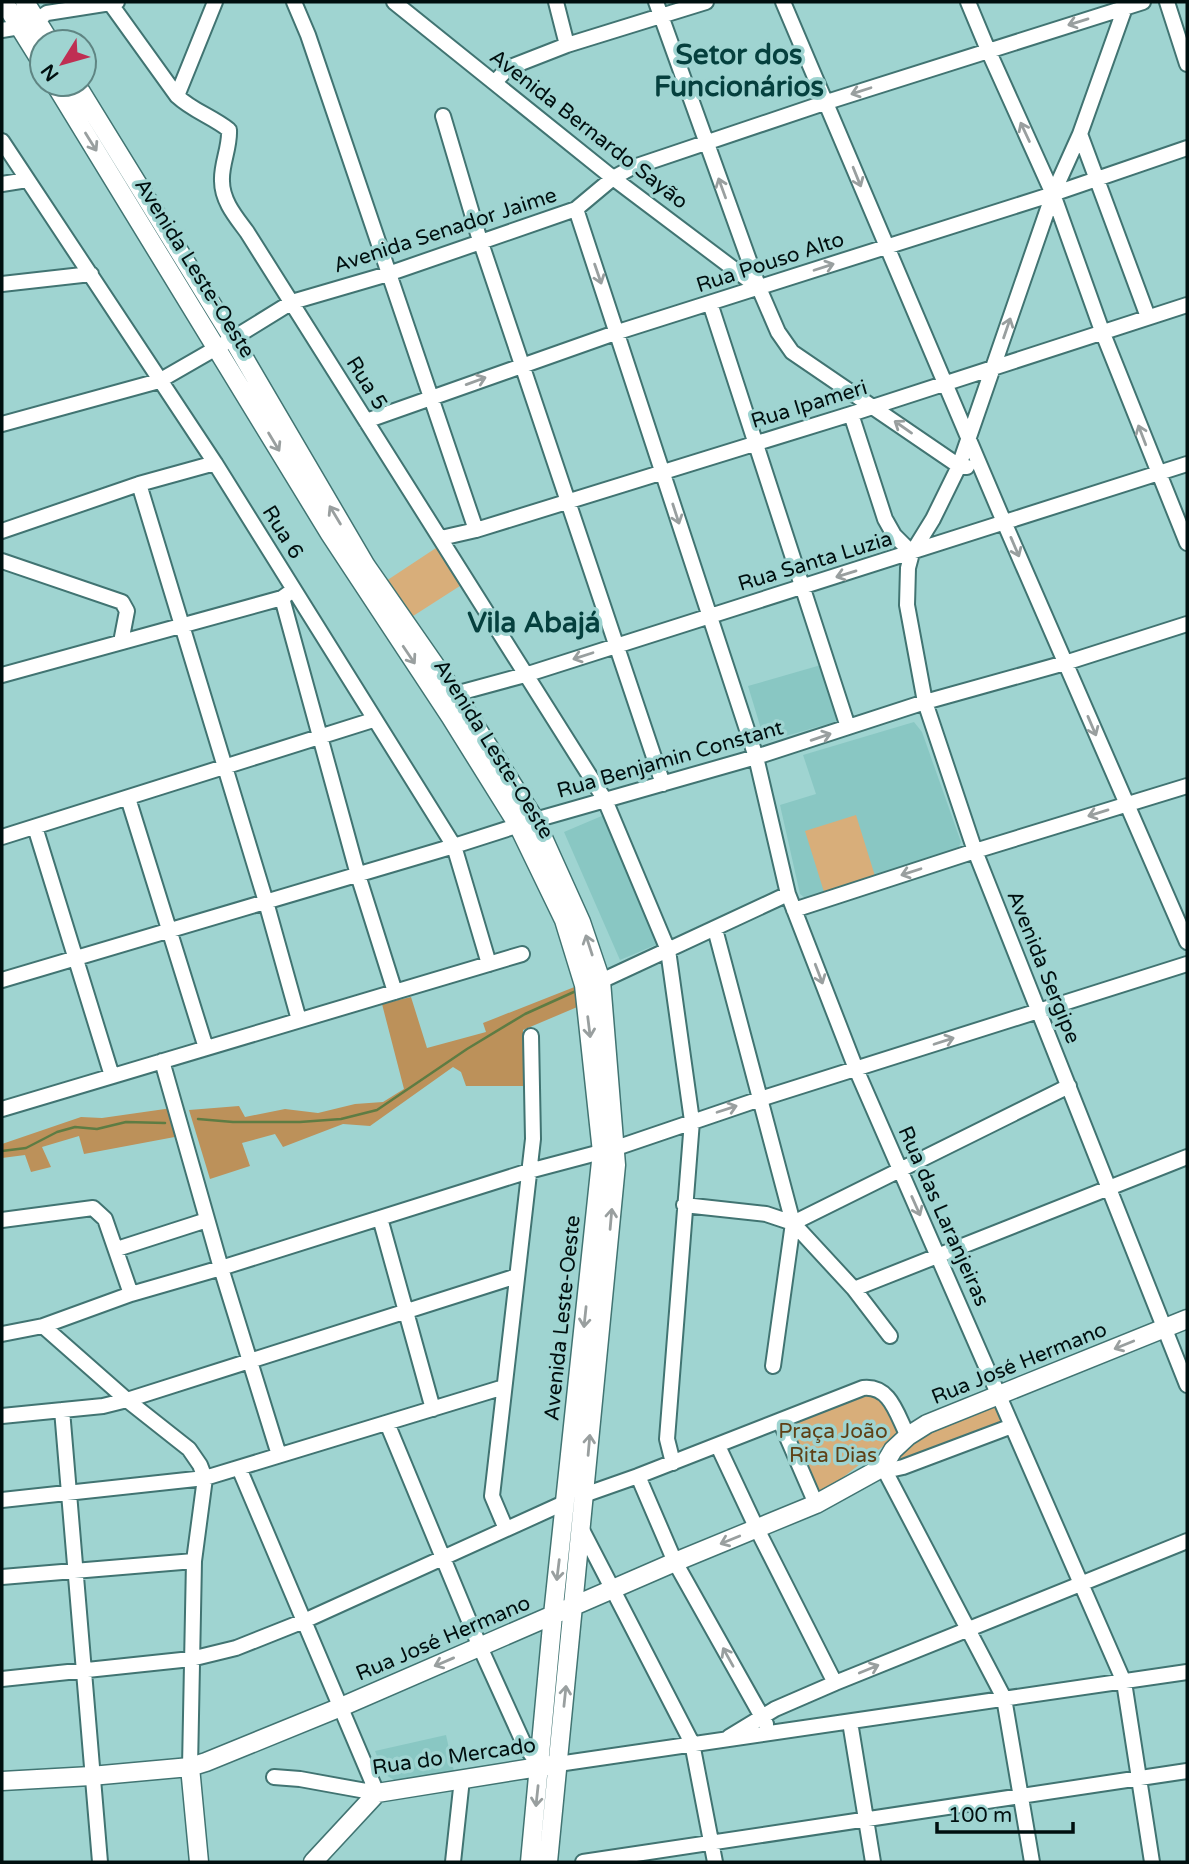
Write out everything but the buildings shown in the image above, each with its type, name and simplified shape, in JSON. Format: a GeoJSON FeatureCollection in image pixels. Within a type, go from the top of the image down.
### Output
{"type":"FeatureCollection","features":[{"type":"Feature","properties":{"kind":"main road"},"geometry":{"type":"LineString","coordinates":[[5,2],[22,20]]}},
{"type":"Feature","properties":{"kind":"main road"},"geometry":{"type":"LineString","coordinates":[[22,20],[25,2]]}},
{"type":"Feature","properties":{"kind":"main road","name":"Avenida Leste-Oeste"},"geometry":{"type":"LineString","coordinates":[[64,98],[225,343],[366,566],[454,694],[582,922],[601,981],[609,1150],[584,1495],[548,1862]]}},
{"type":"Feature","properties":{"kind":"main road","name":"Avenida Leste-Oeste"},"geometry":{"type":"LineString","coordinates":[[84,98],[225,343],[330,534],[450,716],[526,822],[564,920],[584,985],[609,1150],[553,1615],[530,1862]]}},
{"type":"Feature","properties":{"kind":"main road","name":"Rua José Hermano"},"geometry":{"type":"LineString","coordinates":[[2,1781],[190,1767],[341,1707],[816,1504],[883,1467],[893,1450],[927,1424],[1187,1319]]}},
{"type":"Feature","properties":{"kind":"main road","name":"Rua do Mercado"},"geometry":{"type":"LineString","coordinates":[[377,1793],[558,1764]]}},
{"type":"Feature","properties":{"kind":"main road"},"geometry":{"type":"LineString","coordinates":[[190,1767],[199,1862]]}},
{"type":"Feature","properties":{"kind":"main road"},"geometry":{"type":"LineString","coordinates":[[313,1862],[377,1793]]}},
{"type":"Feature","properties":{"kind":"street"},"geometry":{"type":"LineString","coordinates":[[177,96],[215,2]]}},
{"type":"Feature","properties":{"kind":"street"},"geometry":{"type":"LineString","coordinates":[[294,2],[309,35],[476,530]]}},
{"type":"Feature","properties":{"kind":"street","name":"Avenida Bernardo Sayão"},"geometry":{"type":"LineString","coordinates":[[394,2],[613,178],[759,288]]}},
{"type":"Feature","properties":{"kind":"street"},"geometry":{"type":"LineString","coordinates":[[555,2],[567,45]]}},
{"type":"Feature","properties":{"kind":"street"},"geometry":{"type":"LineString","coordinates":[[656,2],[705,143],[778,332],[792,352],[959,466],[981,468]]}},
{"type":"Feature","properties":{"kind":"street"},"geometry":{"type":"LineString","coordinates":[[495,82],[508,68],[567,45],[706,2]]}},
{"type":"Feature","properties":{"kind":"street"},"geometry":{"type":"LineString","coordinates":[[783,2],[1004,523],[1187,942]]}},
{"type":"Feature","properties":{"kind":"street"},"geometry":{"type":"LineString","coordinates":[[968,2],[1054,194],[1101,331],[1187,543]]}},
{"type":"Feature","properties":{"kind":"street","name":"Avenida Senador Jaime"},"geometry":{"type":"LineString","coordinates":[[2,424],[159,381],[292,302],[388,274],[576,209],[613,178],[631,168],[1126,5],[1143,2]]}},
{"type":"Feature","properties":{"kind":"street"},"geometry":{"type":"LineString","coordinates":[[1167,2],[1187,64]]}},
{"type":"Feature","properties":{"kind":"street"},"geometry":{"type":"LineString","coordinates":[[22,20],[87,4],[114,3]]}},
{"type":"Feature","properties":{"kind":"street","name":"Rua 5"},"geometry":{"type":"LineString","coordinates":[[114,3],[177,96],[188,107],[229,130],[230,139],[221,181],[227,204],[292,302],[605,800],[668,950],[691,1121],[667,1439],[673,1463]]}},
{"type":"Feature","properties":{"kind":"street"},"geometry":{"type":"LineString","coordinates":[[851,414],[885,519],[894,535],[912,553],[933,519],[959,466],[1054,194],[1080,134],[1126,5]]}},
{"type":"Feature","properties":{"kind":"street"},"geometry":{"type":"LineString","coordinates":[[443,116],[481,242],[663,784]]}},
{"type":"Feature","properties":{"kind":"street"},"geometry":{"type":"LineString","coordinates":[[1080,134],[1148,317]]}},
{"type":"Feature","properties":{"kind":"street","name":"Rua 6"},"geometry":{"type":"LineString","coordinates":[[2,141],[215,463],[288,594],[454,846],[489,964]]}},
{"type":"Feature","properties":{"kind":"street","name":"Rua Pouso Alto"},"geometry":{"type":"LineString","coordinates":[[366,421],[618,332],[1054,194],[1187,148]]}},
{"type":"Feature","properties":{"kind":"street"},"geometry":{"type":"LineString","coordinates":[[2,184],[27,180]]}},
{"type":"Feature","properties":{"kind":"street","name":"Rua das Laranjeiras"},"geometry":{"type":"LineString","coordinates":[[576,209],[756,757],[788,894],[856,1069],[1124,1682],[1152,1862]]}},
{"type":"Feature","properties":{"kind":"street"},"geometry":{"type":"LineString","coordinates":[[725,262],[737,260],[746,252]]}},
{"type":"Feature","properties":{"kind":"street"},"geometry":{"type":"LineString","coordinates":[[2,284],[91,274]]}},
{"type":"Feature","properties":{"kind":"street"},"geometry":{"type":"LineString","coordinates":[[710,303],[848,727]]}},
{"type":"Feature","properties":{"kind":"street","name":"Rua Ipameri"},"geometry":{"type":"LineString","coordinates":[[441,538],[476,530],[851,414],[1187,305]]}},
{"type":"Feature","properties":{"kind":"street"},"geometry":{"type":"LineString","coordinates":[[2,531],[139,484],[215,463]]}},
{"type":"Feature","properties":{"kind":"street","name":"Rua Santa Luzia"},"geometry":{"type":"LineString","coordinates":[[454,694],[525,675],[1187,464]]}},
{"type":"Feature","properties":{"kind":"street"},"geometry":{"type":"LineString","coordinates":[[139,484],[266,902],[299,1020]]}},
{"type":"Feature","properties":{"kind":"street"},"geometry":{"type":"LineString","coordinates":[[933,519],[934,532],[946,542]]}},
{"type":"Feature","properties":{"kind":"street","name":"Avenida Sergipe"},"geometry":{"type":"LineString","coordinates":[[912,553],[908,568],[907,605],[925,702],[975,851],[1187,1385]]}},
{"type":"Feature","properties":{"kind":"street"},"geometry":{"type":"LineString","coordinates":[[2,561],[122,602],[127,611],[121,642]]}},
{"type":"Feature","properties":{"kind":"street"},"geometry":{"type":"LineString","coordinates":[[2,675],[288,594],[320,737],[358,874],[395,992]]}},
{"type":"Feature","properties":{"kind":"street","name":"Rua Benjamin Constant"},"geometry":{"type":"LineString","coordinates":[[2,980],[454,846],[526,822],[756,757],[925,702],[964,695],[1187,624]]}},
{"type":"Feature","properties":{"kind":"street"},"geometry":{"type":"LineString","coordinates":[[2,837],[373,720]]}},
{"type":"Feature","properties":{"kind":"street"},"geometry":{"type":"LineString","coordinates":[[794,910],[1187,786]]}},
{"type":"Feature","properties":{"kind":"street"},"geometry":{"type":"LineString","coordinates":[[128,798],[206,1048]]}},
{"type":"Feature","properties":{"kind":"street"},"geometry":{"type":"LineString","coordinates":[[35,827],[112,1076]]}},
{"type":"Feature","properties":{"kind":"street"},"geometry":{"type":"LineString","coordinates":[[601,981],[788,894]]}},
{"type":"Feature","properties":{"kind":"street"},"geometry":{"type":"LineString","coordinates":[[715,929],[793,1223],[773,1366]]}},
{"type":"Feature","properties":{"kind":"street"},"geometry":{"type":"LineString","coordinates":[[2,1109],[522,954]]}},
{"type":"Feature","properties":{"kind":"street"},"geometry":{"type":"LineString","coordinates":[[2,1334],[43,1326],[131,1294],[528,1171],[609,1150],[691,1121],[1187,964]]}},
{"type":"Feature","properties":{"kind":"street"},"geometry":{"type":"LineString","coordinates":[[506,1529],[492,1496],[533,1139],[531,1035]]}},
{"type":"Feature","properties":{"kind":"street"},"geometry":{"type":"LineString","coordinates":[[162,1061],[221,1268],[279,1455]]}},
{"type":"Feature","properties":{"kind":"street"},"geometry":{"type":"LineString","coordinates":[[793,1223],[1069,1086]]}},
{"type":"Feature","properties":{"kind":"street"},"geometry":{"type":"LineString","coordinates":[[853,1289],[1187,1157]]}},
{"type":"Feature","properties":{"kind":"street"},"geometry":{"type":"LineString","coordinates":[[684,1205],[766,1214],[793,1223],[853,1289],[890,1336]]}},
{"type":"Feature","properties":{"kind":"street"},"geometry":{"type":"LineString","coordinates":[[2,1220],[93,1208],[105,1219],[131,1294]]}},
{"type":"Feature","properties":{"kind":"street"},"geometry":{"type":"LineString","coordinates":[[380,1218],[433,1409]]}},
{"type":"Feature","properties":{"kind":"street"},"geometry":{"type":"LineString","coordinates":[[117,1249],[207,1220]]}},
{"type":"Feature","properties":{"kind":"street"},"geometry":{"type":"LineString","coordinates":[[2,1416],[103,1406],[127,1400],[517,1276]]}},
{"type":"Feature","properties":{"kind":"street"},"geometry":{"type":"LineString","coordinates":[[43,1326],[127,1400],[189,1448],[205,1478],[194,1561],[190,1767]]}},
{"type":"Feature","properties":{"kind":"street"},"geometry":{"type":"LineString","coordinates":[[2,1500],[205,1478],[504,1387]]}},
{"type":"Feature","properties":{"kind":"street"},"geometry":{"type":"LineString","coordinates":[[584,1495],[718,1446],[863,1388],[878,1388],[889,1398],[908,1436]]}},
{"type":"Feature","properties":{"kind":"street"},"geometry":{"type":"LineString","coordinates":[[62,1410],[100,1862]]}},
{"type":"Feature","properties":{"kind":"street"},"geometry":{"type":"LineString","coordinates":[[780,1421],[816,1504]]}},
{"type":"Feature","properties":{"kind":"street"},"geometry":{"type":"LineString","coordinates":[[387,1423],[480,1647],[524,1744],[540,1767]]}},
{"type":"Feature","properties":{"kind":"street","name":"Rua José Hermano"},"geometry":{"type":"LineString","coordinates":[[883,1467],[903,1467],[1012,1426]]}},
{"type":"Feature","properties":{"kind":"street"},"geometry":{"type":"LineString","coordinates":[[718,1446],[835,1683]]}},
{"type":"Feature","properties":{"kind":"street"},"geometry":{"type":"LineString","coordinates":[[883,1467],[1004,1698],[1032,1862]]}},
{"type":"Feature","properties":{"kind":"street"},"geometry":{"type":"LineString","coordinates":[[239,1468],[377,1793]]}},
{"type":"Feature","properties":{"kind":"street"},"geometry":{"type":"LineString","coordinates":[[638,1476],[675,1562],[773,1734]]}},
{"type":"Feature","properties":{"kind":"street"},"geometry":{"type":"LineString","coordinates":[[2,1679],[191,1660],[236,1647],[304,1620],[566,1502]]}},
{"type":"Feature","properties":{"kind":"street"},"geometry":{"type":"LineString","coordinates":[[581,1528],[692,1743],[715,1862]]}},
{"type":"Feature","properties":{"kind":"street"},"geometry":{"type":"LineString","coordinates":[[726,1739],[761,1716],[835,1683],[1187,1541]]}},
{"type":"Feature","properties":{"kind":"street"},"geometry":{"type":"LineString","coordinates":[[2,1577],[194,1561]]}},
{"type":"Feature","properties":{"kind":"street"},"geometry":{"type":"LineString","coordinates":[[558,1764],[1185,1672]]}},
{"type":"Feature","properties":{"kind":"street"},"geometry":{"type":"LineString","coordinates":[[850,1722],[873,1862]]}},
{"type":"Feature","properties":{"kind":"street"},"geometry":{"type":"LineString","coordinates":[[583,1862],[1187,1770]]}},
{"type":"Feature","properties":{"kind":"street","name":"Rua do Mercado"},"geometry":{"type":"LineString","coordinates":[[274,1777],[377,1793]]}},
{"type":"Feature","properties":{"kind":"street"},"geometry":{"type":"LineString","coordinates":[[453,1862],[462,1779]]}},
{"type":"Feature","properties":{"kind":"shaded area"},"geometry":{"type":"Polygon","coordinates":[[[821,665],[838,721],[765,742],[748,686],[821,665]]]}},
{"type":"Feature","properties":{"kind":"shaded area"},"geometry":{"type":"Polygon","coordinates":[[[914,722],[922,732],[961,842],[957,851],[809,901],[800,894],[780,805],[816,794],[803,755],[914,722]]]}},
{"type":"Feature","properties":{"kind":"shaded area"},"geometry":{"type":"Polygon","coordinates":[[[604,815],[660,943],[620,960],[564,832],[604,815]]]}},
{"type":"Feature","properties":{"kind":"shaded area"},"geometry":{"type":"Polygon","coordinates":[[[577,986],[582,1005],[523,1030],[523,1086],[466,1086],[461,1072],[453,1067],[370,1126],[343,1124],[283,1147],[275,1134],[242,1143],[250,1166],[210,1179],[189,1110],[239,1106],[245,1117],[285,1109],[318,1113],[355,1104],[383,1102],[404,1089],[382,1004],[411,997],[427,1048],[486,1032],[483,1023],[577,986]]]}},
{"type":"Feature","properties":{"kind":"shaded area"},"geometry":{"type":"Polygon","coordinates":[[[172,1108],[180,1136],[84,1154],[79,1136],[42,1147],[51,1167],[31,1172],[25,1155],[2,1158],[2,1144],[81,1117],[102,1118],[172,1108]]]}},
{"type":"Feature","properties":{"kind":"shaded area"},"geometry":{"type":"Polygon","coordinates":[[[446,1735],[454,1771],[396,1781],[384,1774],[375,1751],[446,1735]]]}},
{"type":"Feature","properties":{"kind":"green space"},"geometry":{"type":"Polygon","coordinates":[[[439,546],[463,584],[410,618],[386,581],[439,546]]]}},
{"type":"Feature","properties":{"kind":"green space"},"geometry":{"type":"Polygon","coordinates":[[[856,815],[875,876],[824,892],[805,831],[856,815]]]}},
{"type":"Feature","properties":{"kind":"green space","name":"Praça João Rita Dias"},"geometry":{"type":"Polygon","coordinates":[[[871,1392],[880,1396],[900,1433],[819,1496],[789,1425],[871,1392]]]}},
{"type":"Feature","properties":{"kind":"green space"},"geometry":{"type":"Polygon","coordinates":[[[999,1402],[1010,1424],[891,1467],[912,1440],[999,1402]]]}},
{"type":"Feature","properties":{"kind":"waterway"},"geometry":{"type":"LineString","coordinates":[[198,1119],[300,1122],[341,1119],[377,1110],[467,1049],[525,1014],[576,991]]}},
{"type":"Feature","properties":{"kind":"waterway"},"geometry":{"type":"LineString","coordinates":[[2,1151],[26,1148],[57,1132],[75,1127],[97,1129],[126,1122],[165,1123]]}},
{"type":"Feature","properties":{"kind":"district","name":"Setor dos Funcionários"},"geometry":{"type":"Point","coordinates":[739,70]}},
{"type":"Feature","properties":{"kind":"district","name":"Vila Abajá"},"geometry":{"type":"Point","coordinates":[534,622]}}]}
